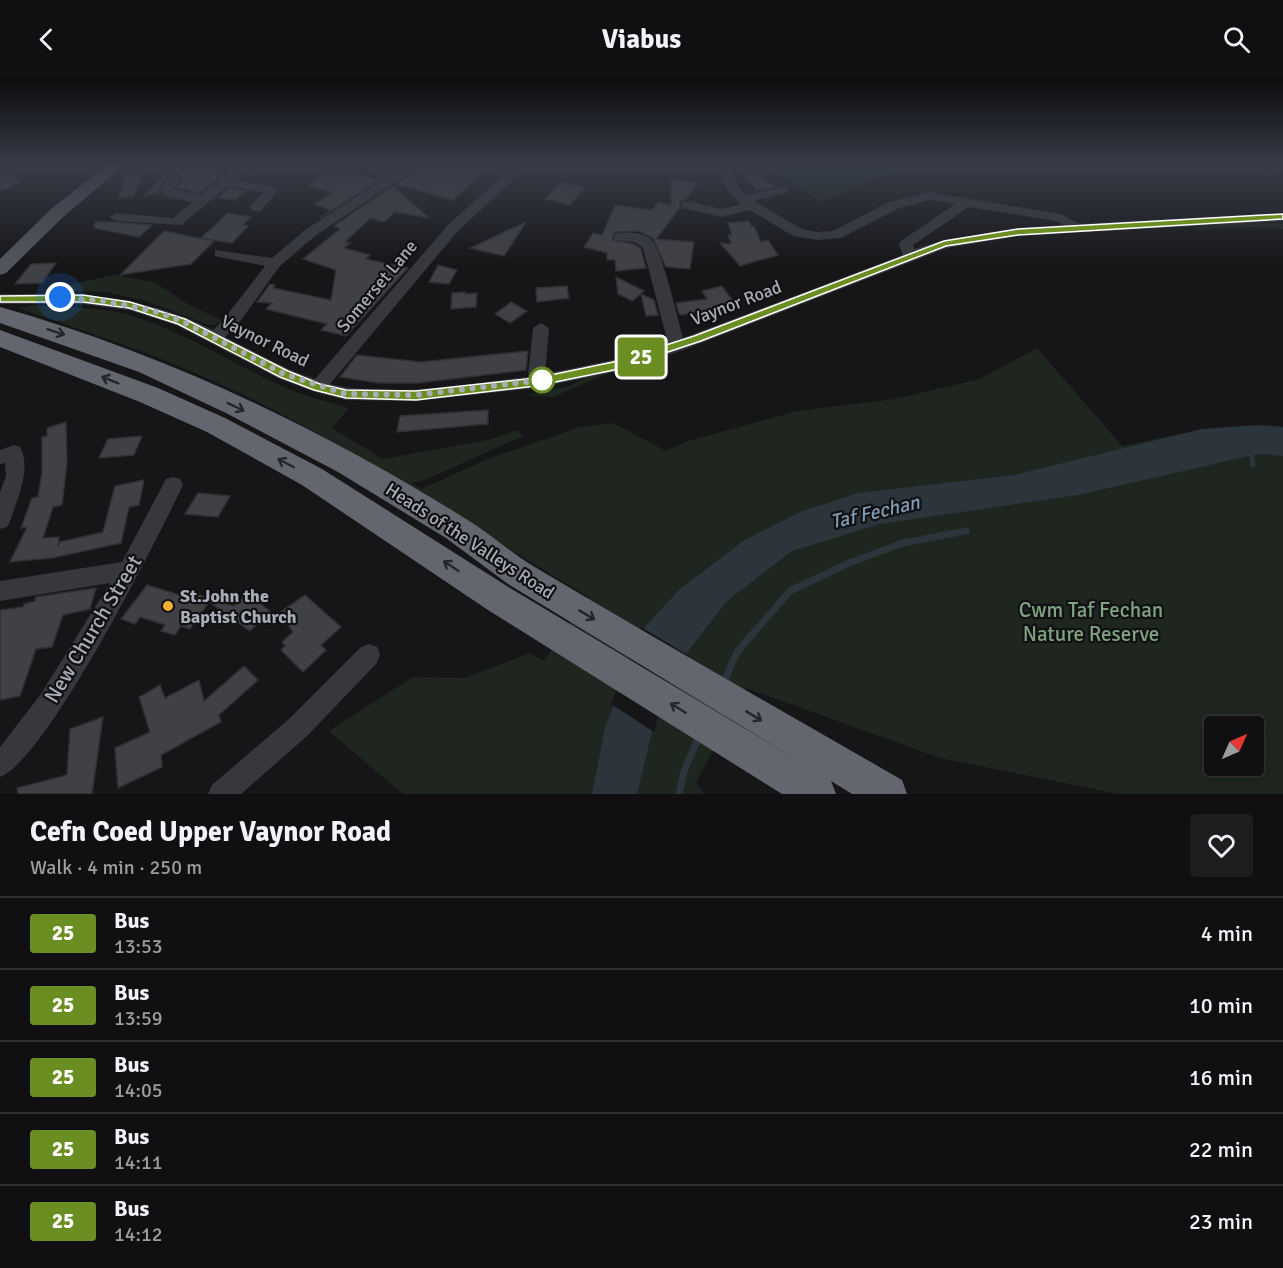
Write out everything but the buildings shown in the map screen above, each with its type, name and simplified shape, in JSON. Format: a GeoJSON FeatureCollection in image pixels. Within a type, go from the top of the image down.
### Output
{"type":"FeatureCollection","features":[{"type":"Feature","properties":{"kind":"highway","name":"Heads of the Valleys Road"},"geometry":{"type":"LineString","coordinates":[[0,315],[148,366],[235,406],[348,464],[457,528],[509,587],[817,794]]}},
{"type":"Feature","properties":{"kind":"highway","name":"Heads of the Valleys Road"},"geometry":{"type":"LineString","coordinates":[[0,338],[138,391],[216,425],[872,785]]}},
{"type":"Feature","properties":{"kind":"main road"},"geometry":{"type":"LineString","coordinates":[[0,269],[57,213],[75,198]]}},
{"type":"Feature","properties":{"kind":"street"},"geometry":{"type":"LineString","coordinates":[[197,198],[205,200]]}},
{"type":"Feature","properties":{"kind":"street"},"geometry":{"type":"LineString","coordinates":[[256,208],[265,198]]}},
{"type":"Feature","properties":{"kind":"street"},"geometry":{"type":"LineString","coordinates":[[215,337],[230,323],[275,263],[310,232],[364,198]]}},
{"type":"Feature","properties":{"kind":"street","name":"Somerset Lane"},"geometry":{"type":"LineString","coordinates":[[318,387],[453,228],[486,198]]}},
{"type":"Feature","properties":{"kind":"street"},"geometry":{"type":"LineString","coordinates":[[742,198],[798,233],[817,236],[836,235],[854,228],[894,205],[918,198]]}},
{"type":"Feature","properties":{"kind":"street"},"geometry":{"type":"LineString","coordinates":[[687,205],[722,213],[759,198]]}},
{"type":"Feature","properties":{"kind":"street"},"geometry":{"type":"LineString","coordinates":[[950,198],[964,204],[1060,218],[1078,228]]}},
{"type":"Feature","properties":{"kind":"street"},"geometry":{"type":"LineString","coordinates":[[116,217],[176,222],[205,200]]}},
{"type":"Feature","properties":{"kind":"street"},"geometry":{"type":"LineString","coordinates":[[912,255],[907,251],[906,244],[964,204]]}},
{"type":"Feature","properties":{"kind":"street","name":"Vaynor Road"},"geometry":{"type":"LineString","coordinates":[[0,299],[83,298],[130,305],[182,321],[284,374],[318,387],[346,394],[416,395],[536,382],[614,366],[676,346],[912,255],[944,244],[977,237],[1078,228],[1283,217]]}},
{"type":"Feature","properties":{"kind":"street"},"geometry":{"type":"LineString","coordinates":[[619,237],[637,237],[647,242],[650,247],[676,346]]}},
{"type":"Feature","properties":{"kind":"street"},"geometry":{"type":"LineString","coordinates":[[220,253],[275,263]]}},
{"type":"Feature","properties":{"kind":"street"},"geometry":{"type":"LineString","coordinates":[[536,382],[541,328]]}},
{"type":"Feature","properties":{"kind":"street"},"geometry":{"type":"LineString","coordinates":[[0,521],[15,476],[7,454]]}},
{"type":"Feature","properties":{"kind":"street","name":"New Church Street"},"geometry":{"type":"LineString","coordinates":[[0,765],[21,743],[65,680],[130,570],[173,485]]}},
{"type":"Feature","properties":{"kind":"street"},"geometry":{"type":"LineString","coordinates":[[0,591],[130,570]]}},
{"type":"Feature","properties":{"kind":"street"},"geometry":{"type":"LineString","coordinates":[[221,794],[277,750],[369,655]]}},
{"type":"Feature","properties":{"kind":"green space"},"geometry":{"type":"Polygon","coordinates":[[[815,198],[829,198],[820,202],[815,198]]]}},
{"type":"Feature","properties":{"kind":"green space"},"geometry":{"type":"Polygon","coordinates":[[[1245,222],[1283,223],[1283,229],[1247,227],[1199,230],[1194,227],[1245,222]]]}},
{"type":"Feature","properties":{"kind":"green space"},"geometry":{"type":"Polygon","coordinates":[[[115,275],[154,282],[191,306],[222,320],[215,325],[209,325],[143,300],[106,292],[59,291],[71,284],[115,275]]]}},
{"type":"Feature","properties":{"kind":"green space","name":"Cwm Taf Fechan Nature Reserve"},"geometry":{"type":"Polygon","coordinates":[[[35,305],[101,310],[126,314],[157,325],[279,385],[349,408],[332,428],[383,459],[492,439],[518,430],[523,436],[425,480],[412,483],[421,489],[488,459],[580,427],[613,423],[666,451],[688,441],[797,411],[895,399],[979,379],[1037,348],[1122,446],[1222,427],[1283,427],[1283,794],[1119,794],[940,758],[746,688],[696,783],[704,794],[403,794],[329,731],[413,677],[465,678],[530,653],[544,661],[589,597],[314,431],[218,383],[119,343],[17,308],[35,305]]]}},
{"type":"Feature","properties":{"kind":"green space"},"geometry":{"type":"Polygon","coordinates":[[[609,373],[553,397],[526,395],[569,386],[587,377],[609,373]]]}},
{"type":"Feature","properties":{"kind":"water","name":"Taf Fechan"},"geometry":{"type":"Polygon","coordinates":[[[1258,425],[1283,427],[1283,456],[1258,454],[1078,495],[880,524],[792,551],[727,601],[664,682],[637,794],[592,794],[605,728],[642,630],[679,590],[743,541],[800,512],[858,493],[1014,475],[1202,429],[1258,425]]]}},
{"type":"Feature","properties":{"kind":"pier"},"geometry":{"type":"Polygon","coordinates":[[[641,627],[689,656],[667,684],[654,732],[611,704],[641,627]]]}},
{"type":"Feature","properties":{"kind":"waterway"},"geometry":{"type":"LineString","coordinates":[[1251,449],[1253,465]]}},
{"type":"Feature","properties":{"kind":"waterway"},"geometry":{"type":"LineString","coordinates":[[723,684],[737,652],[790,591],[849,563],[903,543],[966,531]]}},
{"type":"Feature","properties":{"kind":"waterway"},"geometry":{"type":"LineString","coordinates":[[958,533],[967,531]]}},
{"type":"Feature","properties":{"kind":"waterway"},"geometry":{"type":"LineString","coordinates":[[679,794],[684,771],[699,736]]}},
{"type":"Feature","properties":{"kind":"bus line","name":"25"},"geometry":{"type":"LineString","coordinates":[[0,299],[83,298],[130,305],[182,321],[284,374],[318,387],[346,394],[416,395],[536,382],[614,366],[782,307],[912,255],[944,244],[977,237],[1018,232],[1268,216],[1283,217]]}},
{"type":"Feature","properties":{"kind":"place","name":"St.John the Baptist Church"},"geometry":{"type":"Point","coordinates":[168,606]}},
{"type":"Feature","properties":{"kind":"route"},"geometry":{"type":"LineString","coordinates":[[60,297],[104,301],[154,311],[182,321],[284,374],[318,387],[346,394],[416,395],[542,380]]}}]}
